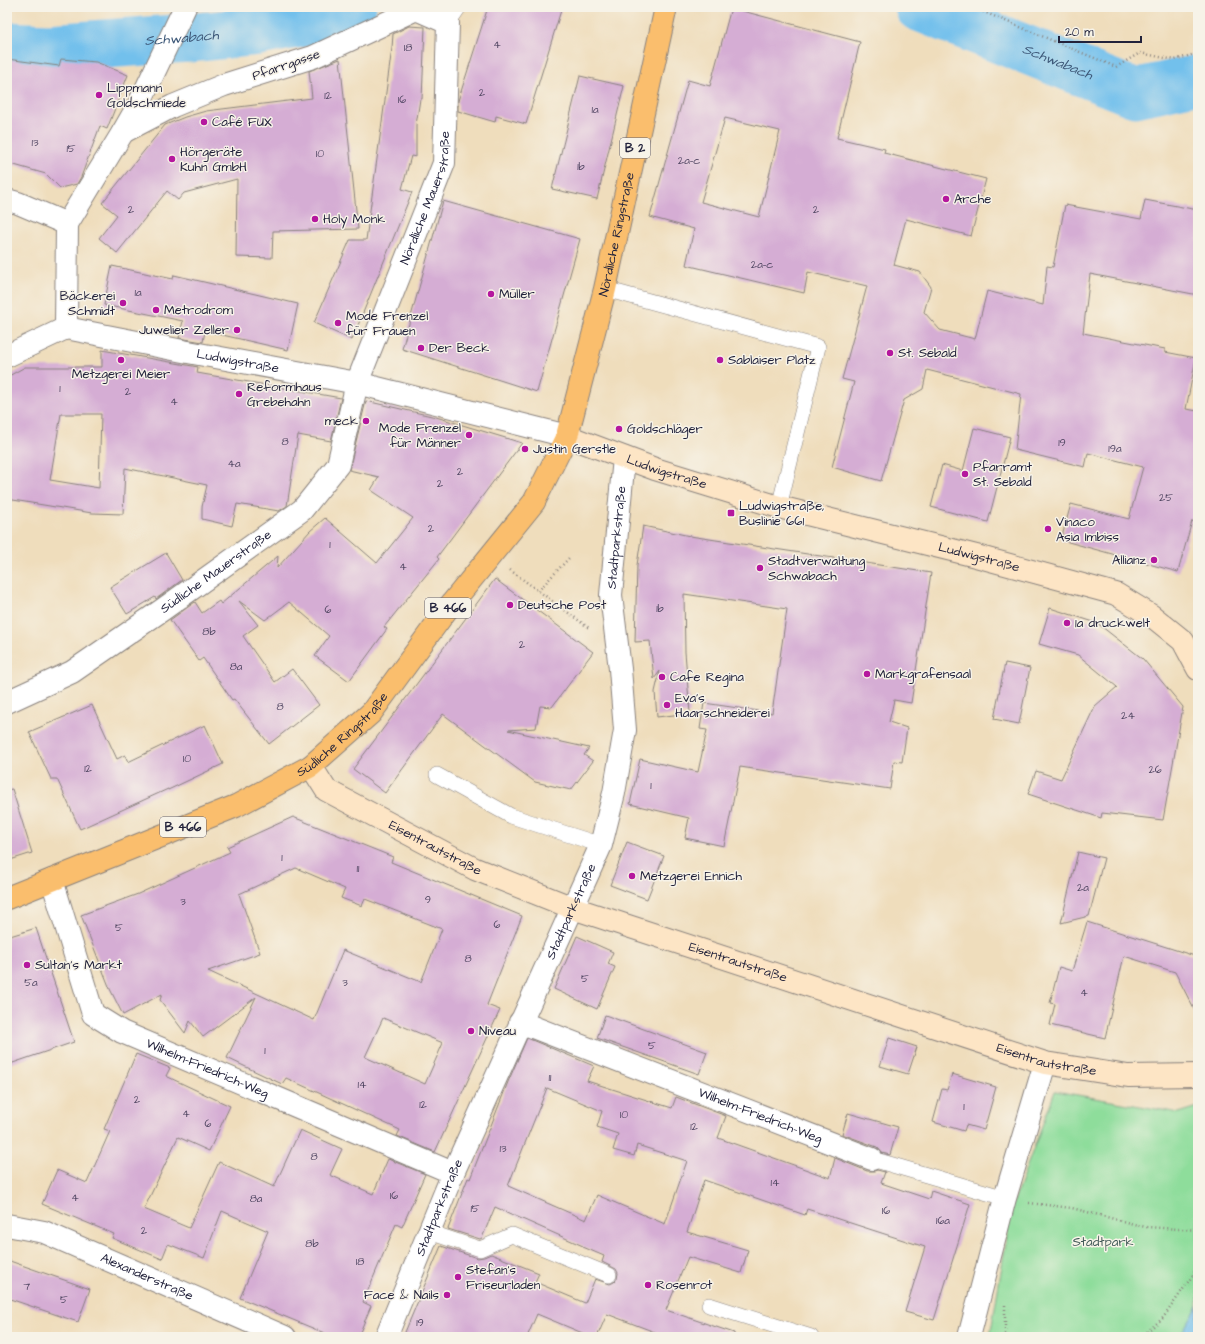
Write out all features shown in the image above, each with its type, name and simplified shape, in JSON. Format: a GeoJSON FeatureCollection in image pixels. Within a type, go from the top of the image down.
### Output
{"type":"FeatureCollection","features":[{"type":"Feature","properties":{"kind":"main road","name":"Nördliche Ringstraße"},"geometry":{"type":"LineString","coordinates":[[567,436],[605,289],[666,7]]}},
{"type":"Feature","properties":{"kind":"main road","name":"Südliche Ringstraße"},"geometry":{"type":"LineString","coordinates":[[7,898],[236,806],[311,766],[371,713],[448,608],[534,502],[567,436]]}},
{"type":"Feature","properties":{"kind":"street"},"geometry":{"type":"LineString","coordinates":[[7,356],[66,328],[67,224],[139,104],[185,7]]}},
{"type":"Feature","properties":{"kind":"street","name":"Pfarrgasse"},"geometry":{"type":"LineString","coordinates":[[123,132],[173,106],[224,85],[313,57],[416,8],[454,15]]}},
{"type":"Feature","properties":{"kind":"street","name":"Nördliche Mauerstraße"},"geometry":{"type":"LineString","coordinates":[[357,383],[444,163],[454,15]]}},
{"type":"Feature","properties":{"kind":"street"},"geometry":{"type":"LineString","coordinates":[[7,200],[18,203],[67,224]]}},
{"type":"Feature","properties":{"kind":"street","name":"Ludwigstraße"},"geometry":{"type":"LineString","coordinates":[[66,328],[195,354],[357,383],[567,436],[662,472],[779,507],[976,556],[1116,594],[1191,639]]}},
{"type":"Feature","properties":{"kind":"street","name":"Südliche Mauerstraße"},"geometry":{"type":"LineString","coordinates":[[7,702],[72,672],[302,510],[338,465],[357,383]]}},
{"type":"Feature","properties":{"kind":"street","name":"Stadtparkstraße"},"geometry":{"type":"LineString","coordinates":[[386,1337],[453,1173],[601,845],[614,793],[625,730],[618,649],[611,595],[624,458]]}},
{"type":"Feature","properties":{"kind":"street"},"geometry":{"type":"LineString","coordinates":[[1191,639],[1198,669]]}},
{"type":"Feature","properties":{"kind":"street","name":"Eisentrautstraße"},"geometry":{"type":"LineString","coordinates":[[311,766],[326,790],[475,869],[573,908],[1045,1063],[1128,1076],[1198,1075]]}},
{"type":"Feature","properties":{"kind":"street","name":"Wilhelm-Friedrich-Weg"},"geometry":{"type":"LineString","coordinates":[[52,880],[93,1014],[122,1032],[453,1173]]}},
{"type":"Feature","properties":{"kind":"street","name":"Wilhelm-Friedrich-Weg"},"geometry":{"type":"LineString","coordinates":[[520,1022],[872,1159]]}},
{"type":"Feature","properties":{"kind":"street"},"geometry":{"type":"LineString","coordinates":[[969,1337],[1005,1198],[1045,1063]]}},
{"type":"Feature","properties":{"kind":"street","name":"Alexanderstraße"},"geometry":{"type":"LineString","coordinates":[[7,1225],[44,1232],[285,1337]]}},
{"type":"Feature","properties":{"kind":"lane"},"geometry":{"type":"LineString","coordinates":[[605,289],[818,347],[779,507]]}},
{"type":"Feature","properties":{"kind":"lane"},"geometry":{"type":"LineString","coordinates":[[438,775],[511,816],[601,845]]}},
{"type":"Feature","properties":{"kind":"lane","name":"Wilhelm-Friedrich-Weg"},"geometry":{"type":"LineString","coordinates":[[872,1159],[1005,1198]]}},
{"type":"Feature","properties":{"kind":"lane"},"geometry":{"type":"LineString","coordinates":[[429,1232],[480,1249],[512,1235],[609,1275]]}},
{"type":"Feature","properties":{"kind":"lane"},"geometry":{"type":"LineString","coordinates":[[709,1305],[810,1337]]}},
{"type":"Feature","properties":{"kind":"path"},"geometry":{"type":"LineString","coordinates":[[972,7],[1116,67],[1140,53],[1175,60],[1198,53]]}},
{"type":"Feature","properties":{"kind":"path"},"geometry":{"type":"LineString","coordinates":[[491,556],[618,649]]}},
{"type":"Feature","properties":{"kind":"path"},"geometry":{"type":"LineString","coordinates":[[538,591],[570,557]]}},
{"type":"Feature","properties":{"kind":"path"},"geometry":{"type":"LineString","coordinates":[[1005,1198],[1019,1202],[1072,1208],[1145,1227],[1198,1230]]}},
{"type":"Feature","properties":{"kind":"path"},"geometry":{"type":"LineString","coordinates":[[1141,1337],[1163,1318],[1193,1275],[1198,1265]]}},
{"type":"Feature","properties":{"kind":"green space","name":"Stadtpark"},"geometry":{"type":"Polygon","coordinates":[[[1055,1091],[1179,1113],[1198,1107],[1198,1337],[990,1337],[1012,1206],[1055,1091]]]}},
{"type":"Feature","properties":{"kind":"water"},"geometry":{"type":"Polygon","coordinates":[[[1198,1306],[1198,1337],[1179,1337],[1198,1306]]]}},
{"type":"Feature","properties":{"kind":"building"},"geometry":{"type":"Polygon","coordinates":[[[488,7],[562,7],[526,124],[496,116],[495,122],[458,111],[458,101],[488,7]]]}},
{"type":"Feature","properties":{"kind":"building"},"geometry":{"type":"Polygon","coordinates":[[[731,8],[860,42],[837,138],[885,149],[884,153],[986,179],[971,236],[906,219],[894,265],[920,272],[931,287],[924,312],[940,330],[975,339],[987,291],[1043,305],[1047,266],[1053,267],[1065,205],[1141,219],[1145,200],[1198,210],[1198,295],[1090,274],[1083,333],[1165,349],[1165,352],[1196,358],[1186,409],[1198,411],[1198,522],[1192,521],[1178,572],[1061,540],[1071,504],[1129,519],[1143,467],[1088,453],[1085,467],[1015,450],[1021,394],[927,370],[923,389],[904,400],[881,481],[832,467],[854,382],[842,379],[867,286],[808,272],[804,293],[686,265],[694,229],[650,217],[688,80],[710,86],[731,8]],[[725,118],[701,202],[759,217],[780,131],[725,118]]]}},
{"type":"Feature","properties":{"kind":"building"},"geometry":{"type":"Polygon","coordinates":[[[409,26],[425,27],[422,99],[420,99],[416,125],[416,157],[411,156],[402,189],[412,192],[352,340],[314,323],[350,240],[366,240],[393,34],[409,26]]]}},
{"type":"Feature","properties":{"kind":"building"},"geometry":{"type":"Polygon","coordinates":[[[7,59],[59,66],[61,59],[96,62],[128,75],[107,129],[100,126],[77,184],[60,188],[46,174],[7,163],[7,59]]]}},
{"type":"Feature","properties":{"kind":"building"},"geometry":{"type":"Polygon","coordinates":[[[340,59],[358,229],[273,231],[272,258],[236,257],[237,179],[184,193],[178,200],[167,191],[117,253],[99,238],[117,215],[102,203],[165,125],[206,111],[312,98],[309,71],[340,59]]]}},
{"type":"Feature","properties":{"kind":"building"},"geometry":{"type":"Polygon","coordinates":[[[580,76],[624,86],[597,199],[552,189],[580,76]]]}},
{"type":"Feature","properties":{"kind":"building","name":"Müller"},"geometry":{"type":"Polygon","coordinates":[[[443,201],[580,239],[537,392],[402,349],[443,201]]]}},
{"type":"Feature","properties":{"kind":"building"},"geometry":{"type":"Polygon","coordinates":[[[112,266],[173,279],[174,275],[298,304],[288,350],[205,331],[203,342],[179,338],[183,321],[104,305],[112,266]]]}},
{"type":"Feature","properties":{"kind":"building"},"geometry":{"type":"Polygon","coordinates":[[[102,350],[198,367],[197,373],[341,398],[331,441],[298,435],[287,506],[279,511],[237,504],[232,526],[202,519],[202,507],[207,485],[125,468],[123,514],[92,513],[7,499],[7,377],[25,367],[102,367],[102,350]],[[61,414],[50,480],[99,488],[101,414],[61,414]]]}},
{"type":"Feature","properties":{"kind":"building"},"geometry":{"type":"Polygon","coordinates":[[[366,401],[436,417],[522,443],[437,557],[439,559],[384,627],[387,629],[349,681],[315,656],[329,636],[289,602],[265,620],[239,601],[258,625],[243,636],[275,682],[292,669],[319,705],[269,744],[234,699],[232,700],[203,658],[199,661],[170,620],[195,602],[202,613],[219,601],[221,604],[278,556],[277,568],[310,531],[325,518],[377,563],[413,518],[371,490],[379,477],[349,470],[366,401]]]}},
{"type":"Feature","properties":{"kind":"building","name":"Pfarramt St. Sebald"},"geometry":{"type":"Polygon","coordinates":[[[974,428],[1010,437],[988,522],[931,507],[942,465],[963,471],[974,428]]]}},
{"type":"Feature","properties":{"kind":"building"},"geometry":{"type":"Polygon","coordinates":[[[643,526],[690,536],[931,573],[911,703],[894,700],[889,722],[907,728],[902,762],[894,761],[890,789],[740,767],[724,846],[685,838],[689,818],[630,804],[640,759],[698,772],[707,730],[700,729],[704,703],[772,713],[787,609],[684,594],[685,652],[690,713],[657,717],[655,692],[660,671],[654,679],[650,641],[635,642],[637,565],[643,526]]]}},
{"type":"Feature","properties":{"kind":"building"},"geometry":{"type":"Polygon","coordinates":[[[166,553],[182,580],[156,599],[155,597],[127,614],[110,587],[166,553]]]}},
{"type":"Feature","properties":{"kind":"building"},"geometry":{"type":"Polygon","coordinates":[[[495,579],[593,652],[552,707],[540,706],[536,728],[508,730],[589,748],[584,755],[593,761],[571,790],[535,782],[443,714],[385,793],[353,769],[495,579]]]}},
{"type":"Feature","properties":{"kind":"building"},"geometry":{"type":"Polygon","coordinates":[[[1050,608],[1097,623],[1143,659],[1183,707],[1163,820],[1102,813],[1101,818],[1028,794],[1036,771],[1061,779],[1095,706],[1117,687],[1078,655],[1039,644],[1050,608]]]}},
{"type":"Feature","properties":{"kind":"building"},"geometry":{"type":"Polygon","coordinates":[[[1005,663],[1030,668],[1019,724],[994,719],[1005,663]]]}},
{"type":"Feature","properties":{"kind":"building"},"geometry":{"type":"Polygon","coordinates":[[[92,705],[117,759],[125,755],[128,762],[205,725],[223,764],[80,829],[57,779],[51,779],[29,732],[92,705]]]}},
{"type":"Feature","properties":{"kind":"building"},"geometry":{"type":"Polygon","coordinates":[[[12,789],[32,853],[7,861],[7,790],[12,789]]]}},
{"type":"Feature","properties":{"kind":"building"},"geometry":{"type":"Polygon","coordinates":[[[293,817],[393,857],[391,862],[522,916],[487,1005],[500,1010],[435,1152],[397,1136],[400,1130],[286,1078],[282,1084],[227,1058],[256,997],[203,1037],[190,1021],[185,1033],[160,1000],[162,994],[123,1015],[110,989],[81,915],[138,894],[230,852],[227,847],[293,817]],[[296,868],[239,894],[260,953],[208,971],[314,1020],[343,950],[421,982],[442,929],[365,899],[362,906],[341,898],[345,889],[296,868]],[[383,1018],[365,1057],[425,1084],[443,1043],[383,1018]]]}},
{"type":"Feature","properties":{"kind":"building"},"geometry":{"type":"Polygon","coordinates":[[[627,842],[664,856],[647,899],[610,885],[627,842]]]}},
{"type":"Feature","properties":{"kind":"building"},"geometry":{"type":"Polygon","coordinates":[[[1078,852],[1104,858],[1089,916],[1061,923],[1078,852]]]}},
{"type":"Feature","properties":{"kind":"building"},"geometry":{"type":"Polygon","coordinates":[[[1087,922],[1198,957],[1198,1017],[1175,972],[1124,956],[1105,1038],[1050,1025],[1055,1004],[1050,1003],[1059,967],[1072,971],[1087,922]]]}},
{"type":"Feature","properties":{"kind":"building"},"geometry":{"type":"Polygon","coordinates":[[[36,928],[74,1042],[7,1065],[7,937],[36,928]]]}},
{"type":"Feature","properties":{"kind":"building"},"geometry":{"type":"Polygon","coordinates":[[[577,936],[613,952],[608,964],[615,967],[597,1009],[554,989],[577,936]]]}},
{"type":"Feature","properties":{"kind":"building"},"geometry":{"type":"Polygon","coordinates":[[[605,1015],[707,1052],[699,1074],[597,1038],[605,1015]]]}},
{"type":"Feature","properties":{"kind":"building"},"geometry":{"type":"Polygon","coordinates":[[[527,1038],[594,1066],[587,1081],[672,1108],[676,1097],[726,1116],[718,1138],[830,1178],[835,1158],[867,1171],[877,1170],[885,1172],[881,1183],[929,1199],[931,1191],[970,1204],[934,1320],[905,1312],[925,1247],[807,1209],[805,1215],[704,1180],[687,1232],[748,1250],[741,1273],[688,1257],[666,1310],[734,1333],[734,1337],[668,1337],[607,1314],[597,1337],[592,1337],[537,1314],[527,1337],[403,1337],[441,1246],[477,1258],[491,1254],[539,1273],[535,1282],[585,1303],[595,1279],[610,1284],[617,1279],[618,1273],[616,1269],[602,1262],[604,1256],[495,1207],[482,1238],[480,1239],[448,1229],[468,1178],[470,1179],[527,1038]],[[547,1088],[508,1186],[586,1220],[597,1195],[665,1224],[687,1161],[637,1145],[634,1156],[613,1150],[618,1134],[597,1127],[602,1111],[547,1088]]]}},
{"type":"Feature","properties":{"kind":"building"},"geometry":{"type":"Polygon","coordinates":[[[889,1038],[917,1047],[908,1074],[880,1066],[889,1038]]]}},
{"type":"Feature","properties":{"kind":"building"},"geometry":{"type":"Polygon","coordinates":[[[136,1054],[170,1068],[166,1076],[230,1106],[209,1151],[178,1137],[144,1209],[189,1228],[219,1162],[274,1187],[300,1130],[342,1149],[330,1175],[373,1194],[388,1159],[425,1174],[402,1227],[396,1224],[363,1302],[371,1306],[358,1337],[334,1337],[240,1298],[268,1231],[222,1211],[204,1258],[168,1244],[162,1259],[112,1238],[114,1234],[42,1204],[57,1170],[87,1183],[110,1131],[104,1129],[136,1054]]]}},
{"type":"Feature","properties":{"kind":"building"},"geometry":{"type":"Polygon","coordinates":[[[952,1074],[996,1087],[984,1130],[966,1125],[964,1131],[933,1122],[942,1089],[947,1090],[952,1074]]]}},
{"type":"Feature","properties":{"kind":"building"},"geometry":{"type":"Polygon","coordinates":[[[848,1113],[898,1127],[890,1155],[882,1153],[877,1147],[842,1134],[848,1113]]]}},
{"type":"Feature","properties":{"kind":"building"},"geometry":{"type":"Polygon","coordinates":[[[7,1260],[90,1289],[78,1322],[7,1298],[7,1260]]]}},
{"type":"Feature","properties":{"kind":"waterway","name":"Schwabach"},"geometry":{"type":"LineString","coordinates":[[7,46],[48,48],[189,38],[259,31],[313,21],[338,10],[352,7]]}},
{"type":"Feature","properties":{"kind":"waterway","name":"Schwabach"},"geometry":{"type":"LineString","coordinates":[[919,7],[1135,93],[1198,79]]}},
{"type":"Feature","properties":{"kind":"place","name":"Lippmann Goldschmiede"},"geometry":{"type":"Point","coordinates":[99,95]}},
{"type":"Feature","properties":{"kind":"place","name":"Café FUX"},"geometry":{"type":"Point","coordinates":[204,122]}},
{"type":"Feature","properties":{"kind":"place","name":"Hörgeräte Kuhn GmbH"},"geometry":{"type":"Point","coordinates":[172,159]}},
{"type":"Feature","properties":{"kind":"place","name":"Arche"},"geometry":{"type":"Point","coordinates":[946,199]}},
{"type":"Feature","properties":{"kind":"place","name":"Holy Monk"},"geometry":{"type":"Point","coordinates":[315,219]}},
{"type":"Feature","properties":{"kind":"place","name":"Müller"},"geometry":{"type":"Point","coordinates":[491,294]}},
{"type":"Feature","properties":{"kind":"place","name":"Bäckerei Schmidt"},"geometry":{"type":"Point","coordinates":[123,303]}},
{"type":"Feature","properties":{"kind":"place","name":"Metrodrom"},"geometry":{"type":"Point","coordinates":[156,310]}},
{"type":"Feature","properties":{"kind":"place","name":"Mode Frenzel für Frauen"},"geometry":{"type":"Point","coordinates":[338,323]}},
{"type":"Feature","properties":{"kind":"place","name":"Juwelier Zeller"},"geometry":{"type":"Point","coordinates":[237,330]}},
{"type":"Feature","properties":{"kind":"place","name":"Der Beck"},"geometry":{"type":"Point","coordinates":[421,348]}},
{"type":"Feature","properties":{"kind":"place","name":"St. Sebald"},"geometry":{"type":"Point","coordinates":[890,353]}},
{"type":"Feature","properties":{"kind":"place","name":"Metzgerei Meier"},"geometry":{"type":"Point","coordinates":[121,360]}},
{"type":"Feature","properties":{"kind":"place","name":"Sablaiser Platz"},"geometry":{"type":"Point","coordinates":[720,360]}},
{"type":"Feature","properties":{"kind":"place","name":"Reformhaus Grebehahn"},"geometry":{"type":"Point","coordinates":[239,394]}},
{"type":"Feature","properties":{"kind":"place","name":"meck"},"geometry":{"type":"Point","coordinates":[366,421]}},
{"type":"Feature","properties":{"kind":"place","name":"Goldschläger"},"geometry":{"type":"Point","coordinates":[619,429]}},
{"type":"Feature","properties":{"kind":"place","name":"Mode Frenzel für Männer"},"geometry":{"type":"Point","coordinates":[469,435]}},
{"type":"Feature","properties":{"kind":"place","name":"Justin Gerstle"},"geometry":{"type":"Point","coordinates":[525,449]}},
{"type":"Feature","properties":{"kind":"place","name":"Pfarramt St. Sebald"},"geometry":{"type":"Point","coordinates":[965,474]}},
{"type":"Feature","properties":{"kind":"place","name":"Ludwigstraße, Buslinie 661"},"geometry":{"type":"Point","coordinates":[731,513]}},
{"type":"Feature","properties":{"kind":"place","name":"Vinaco Asia Imbiss"},"geometry":{"type":"Point","coordinates":[1048,529]}},
{"type":"Feature","properties":{"kind":"place","name":"Allianz"},"geometry":{"type":"Point","coordinates":[1154,560]}},
{"type":"Feature","properties":{"kind":"place","name":"Stadtverwaltung Schwabach"},"geometry":{"type":"Point","coordinates":[760,568]}},
{"type":"Feature","properties":{"kind":"place","name":"Deutsche Post"},"geometry":{"type":"Point","coordinates":[510,605]}},
{"type":"Feature","properties":{"kind":"place","name":"1a druckwelt"},"geometry":{"type":"Point","coordinates":[1067,623]}},
{"type":"Feature","properties":{"kind":"place","name":"Markgrafensaal"},"geometry":{"type":"Point","coordinates":[867,674]}},
{"type":"Feature","properties":{"kind":"place","name":"Cafe Regina"},"geometry":{"type":"Point","coordinates":[662,677]}},
{"type":"Feature","properties":{"kind":"place","name":"Eva's Haarschneiderei"},"geometry":{"type":"Point","coordinates":[667,705]}},
{"type":"Feature","properties":{"kind":"place","name":"Metzgerei Ennich"},"geometry":{"type":"Point","coordinates":[632,876]}},
{"type":"Feature","properties":{"kind":"place","name":"Sultan's Markt"},"geometry":{"type":"Point","coordinates":[27,965]}},
{"type":"Feature","properties":{"kind":"place","name":"Niveau"},"geometry":{"type":"Point","coordinates":[471,1031]}},
{"type":"Feature","properties":{"kind":"place","name":"Stefan's Friseurladen"},"geometry":{"type":"Point","coordinates":[458,1277]}},
{"type":"Feature","properties":{"kind":"place","name":"Rosenrot"},"geometry":{"type":"Point","coordinates":[648,1285]}},
{"type":"Feature","properties":{"kind":"place","name":"Face & Nails"},"geometry":{"type":"Point","coordinates":[447,1295]}}]}
